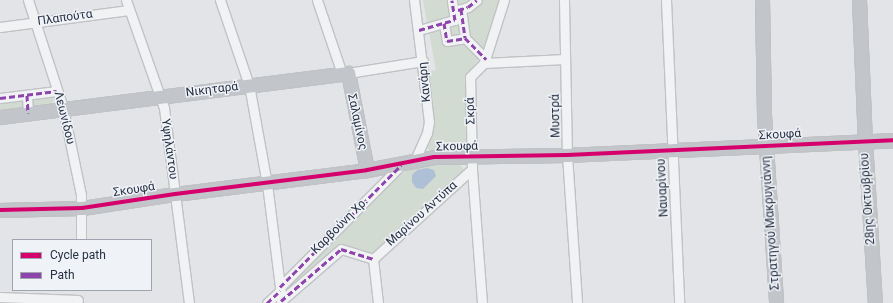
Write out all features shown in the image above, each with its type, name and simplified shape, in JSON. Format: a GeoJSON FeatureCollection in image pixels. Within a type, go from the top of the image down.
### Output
{"type":"FeatureCollection","features":[{"type":"Feature","properties":{"kind":"street","name":"Λεωνίδου"},"geometry":{"type":"LineString","coordinates":[[28,0],[63,108],[82,208],[81,239]]}},
{"type":"Feature","properties":{"kind":"street","name":"Υψηλάντου"},"geometry":{"type":"LineString","coordinates":[[126,0],[164,108],[189,303]]}},
{"type":"Feature","properties":{"kind":"street"},"geometry":{"type":"LineString","coordinates":[[220,0],[250,85],[267,184],[282,302]]}},
{"type":"Feature","properties":{"kind":"street"},"geometry":{"type":"LineString","coordinates":[[317,0],[345,73]]}},
{"type":"Feature","properties":{"kind":"street","name":"Κανάρη"},"geometry":{"type":"LineString","coordinates":[[414,0],[423,61],[429,122],[427,133],[414,162]]}},
{"type":"Feature","properties":{"kind":"street"},"geometry":{"type":"LineString","coordinates":[[452,0],[457,10],[465,38],[485,61],[565,59]]}},
{"type":"Feature","properties":{"kind":"street"},"geometry":{"type":"LineString","coordinates":[[457,10],[468,7],[477,0]]}},
{"type":"Feature","properties":{"kind":"street","name":"Σκρά"},"geometry":{"type":"LineString","coordinates":[[482,303],[472,163],[470,77],[485,61],[504,0]]}},
{"type":"Feature","properties":{"kind":"street","name":"Μυστρά"},"geometry":{"type":"LineString","coordinates":[[564,0],[567,156],[577,303]]}},
{"type":"Feature","properties":{"kind":"street","name":"Ναυαρίνου"},"geometry":{"type":"LineString","coordinates":[[666,0],[679,303]]}},
{"type":"Feature","properties":{"kind":"street","name":"Στρατηγού Μακρυγιάννη"},"geometry":{"type":"LineString","coordinates":[[762,0],[765,146],[776,303]]}},
{"type":"Feature","properties":{"kind":"street","name":"28ης Οκτωβρίου"},"geometry":{"type":"LineString","coordinates":[[859,0],[865,141],[875,303]]}},
{"type":"Feature","properties":{"kind":"street","name":"Πλαπούτα"},"geometry":{"type":"LineString","coordinates":[[0,27],[129,10]]}},
{"type":"Feature","properties":{"kind":"street"},"geometry":{"type":"LineString","coordinates":[[419,30],[455,20],[457,10]]}},
{"type":"Feature","properties":{"kind":"street"},"geometry":{"type":"LineString","coordinates":[[444,23],[447,41],[465,38]]}},
{"type":"Feature","properties":{"kind":"street","name":"Νικηταρά"},"geometry":{"type":"LineString","coordinates":[[0,117],[345,73],[423,61]]}},
{"type":"Feature","properties":{"kind":"street","name":"Σαλαμίνος"},"geometry":{"type":"LineString","coordinates":[[345,73],[367,170]]}},
{"type":"Feature","properties":{"kind":"street"},"geometry":{"type":"LineString","coordinates":[[0,98],[57,91]]}},
{"type":"Feature","properties":{"kind":"street"},"geometry":{"type":"LineString","coordinates":[[27,95],[28,113]]}},
{"type":"Feature","properties":{"kind":"street","name":"Σκουφά"},"geometry":{"type":"LineString","coordinates":[[0,210],[82,208],[175,194],[267,184],[367,170],[401,165],[434,157],[472,163],[672,150],[893,140]]}},
{"type":"Feature","properties":{"kind":"street","name":"Μαρίνου Αντύπα"},"geometry":{"type":"LineString","coordinates":[[373,259],[472,163]]}},
{"type":"Feature","properties":{"kind":"street","name":"Καρβούνη Χρ."},"geometry":{"type":"LineString","coordinates":[[267,303],[401,165]]}},
{"type":"Feature","properties":{"kind":"street"},"geometry":{"type":"LineString","coordinates":[[282,302],[341,249],[373,259],[378,303]]}},
{"type":"Feature","properties":{"kind":"street"},"geometry":{"type":"LineString","coordinates":[[0,297],[78,301],[79,291]]}},
{"type":"Feature","properties":{"kind":"shaded area"},"geometry":{"type":"Polygon","coordinates":[[[423,0],[501,0],[484,52],[466,76],[469,152],[431,151],[428,149],[426,72],[436,70],[423,0]]]}},
{"type":"Feature","properties":{"kind":"shaded area"},"geometry":{"type":"Polygon","coordinates":[[[51,95],[54,99],[51,105],[0,112],[0,100],[51,95]]]}},
{"type":"Feature","properties":{"kind":"shaded area"},"geometry":{"type":"Polygon","coordinates":[[[438,163],[460,165],[464,170],[378,251],[368,255],[340,245],[296,281],[294,279],[393,180],[406,171],[438,163]]]}},
{"type":"Feature","properties":{"kind":"water"},"geometry":{"type":"Polygon","coordinates":[[[427,168],[434,170],[436,176],[423,189],[416,188],[412,182],[412,175],[417,170],[427,168]]]}},
{"type":"Feature","properties":{"kind":"marked path"},"geometry":{"type":"LineString","coordinates":[[419,30],[455,20],[452,0]]}},
{"type":"Feature","properties":{"kind":"marked path"},"geometry":{"type":"LineString","coordinates":[[458,10],[468,7],[477,0]]}},
{"type":"Feature","properties":{"kind":"marked path"},"geometry":{"type":"LineString","coordinates":[[461,9],[465,38],[486,59]]}},
{"type":"Feature","properties":{"kind":"marked path"},"geometry":{"type":"LineString","coordinates":[[444,23],[447,41],[465,38]]}},
{"type":"Feature","properties":{"kind":"marked path"},"geometry":{"type":"LineString","coordinates":[[0,98],[57,91]]}},
{"type":"Feature","properties":{"kind":"marked path"},"geometry":{"type":"LineString","coordinates":[[27,95],[28,113]]}},
{"type":"Feature","properties":{"kind":"marked path"},"geometry":{"type":"LineString","coordinates":[[280,287],[401,165]]}},
{"type":"Feature","properties":{"kind":"marked path"},"geometry":{"type":"LineString","coordinates":[[281,301],[341,249],[373,259]]}},
{"type":"Feature","properties":{"kind":"marked path"},"geometry":{"type":"LineString","coordinates":[[267,303],[280,291]]}},
{"type":"Feature","properties":{"kind":"cycle path"},"geometry":{"type":"LineString","coordinates":[[0,210],[82,208],[175,194],[367,170],[434,157],[567,155],[893,140]]}}]}
